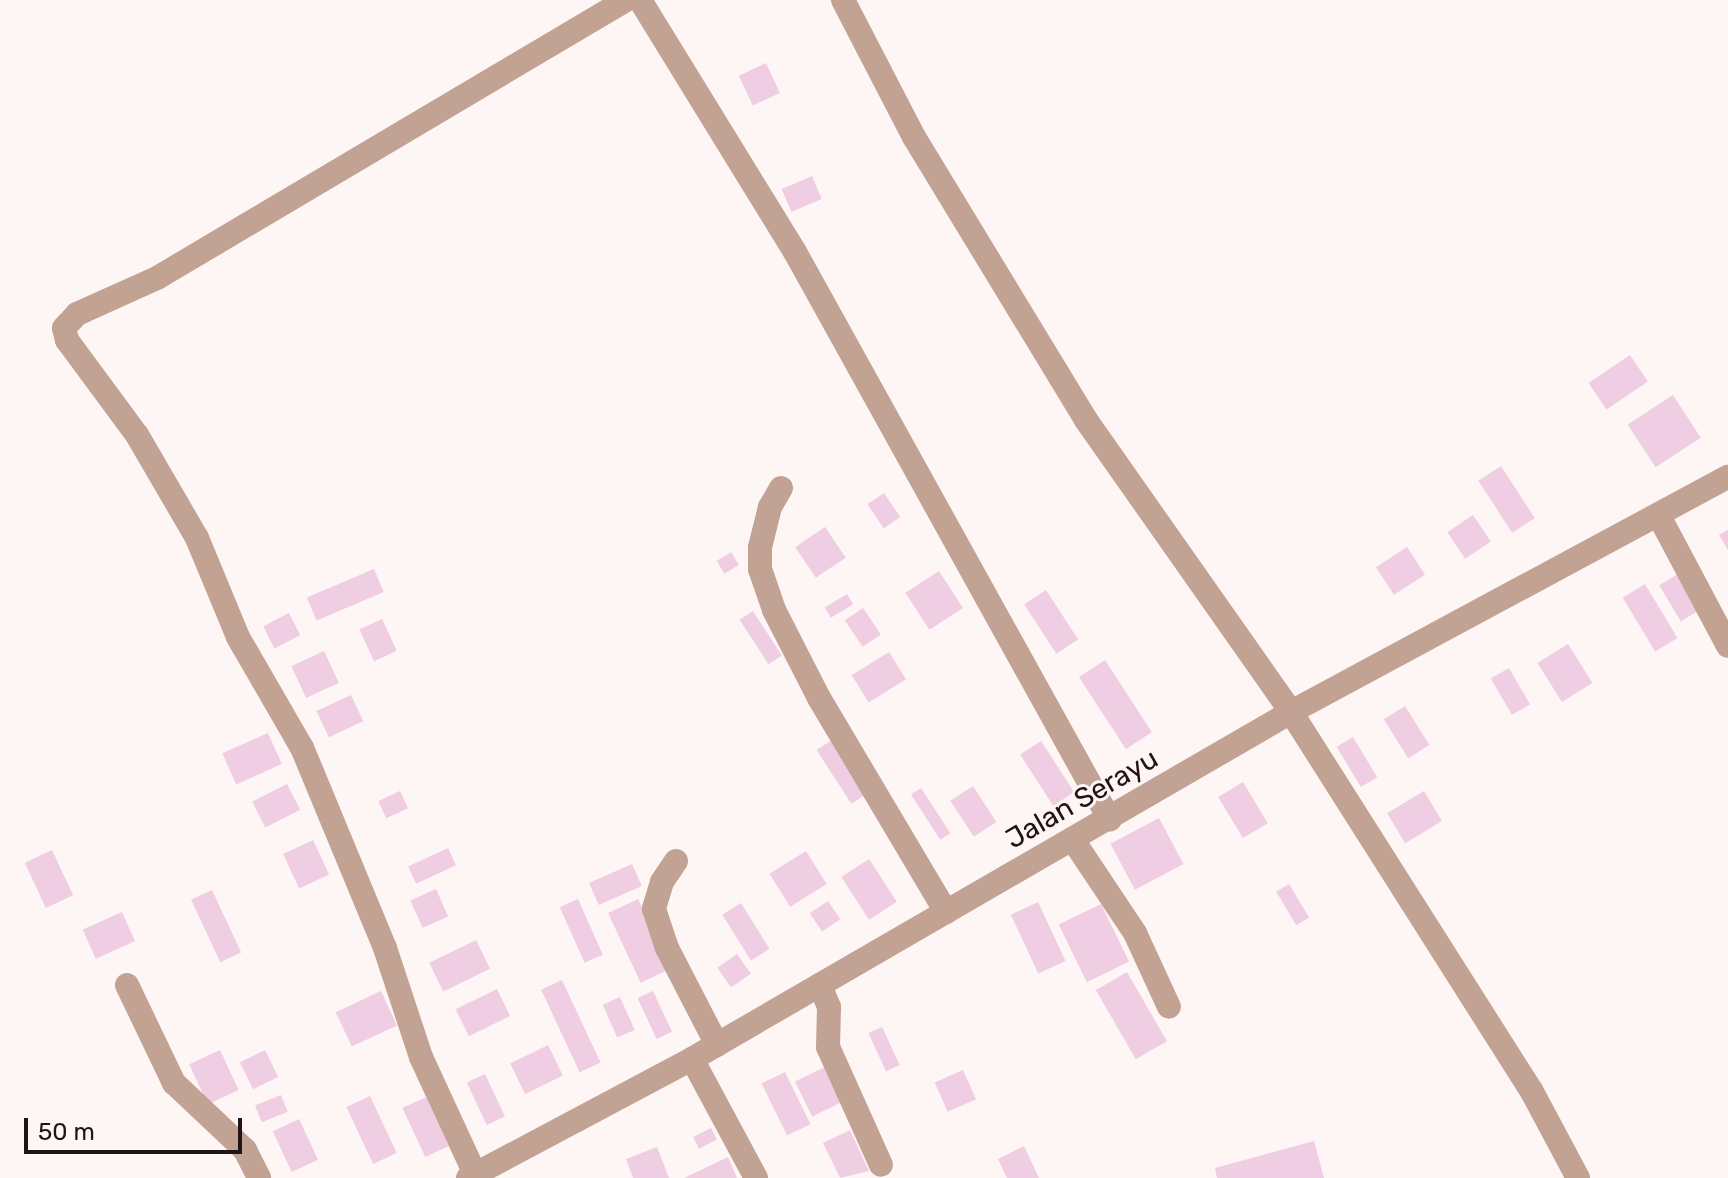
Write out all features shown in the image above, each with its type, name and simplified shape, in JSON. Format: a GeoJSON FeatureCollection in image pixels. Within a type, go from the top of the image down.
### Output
{"type":"FeatureCollection","features":[{"type":"Feature","properties":{"kind":"street"},"geometry":{"type":"LineString","coordinates":[[472,1176],[421,1057],[385,948],[302,748],[238,637],[197,538],[137,435],[67,340],[64,328],[77,314],[157,278],[626,0]]}},
{"type":"Feature","properties":{"kind":"street"},"geometry":{"type":"LineString","coordinates":[[640,0],[795,252],[1110,820]]}},
{"type":"Feature","properties":{"kind":"street"},"geometry":{"type":"LineString","coordinates":[[843,0],[914,137],[1086,420],[1291,712],[1531,1090],[1578,1178]]}},
{"type":"Feature","properties":{"kind":"street","name":"Jalan Serayu"},"geometry":{"type":"LineString","coordinates":[[472,1176],[717,1045],[1110,820],[1291,712],[1728,477]]}},
{"type":"Feature","properties":{"kind":"street"},"geometry":{"type":"LineString","coordinates":[[781,488],[765,519],[760,547],[760,569],[774,610],[819,698],[946,912]]}},
{"type":"Feature","properties":{"kind":"street"},"geometry":{"type":"LineString","coordinates":[[1659,516],[1728,646]]}},
{"type":"Feature","properties":{"kind":"street"},"geometry":{"type":"LineString","coordinates":[[1073,840],[1135,933],[1169,1007]]}},
{"type":"Feature","properties":{"kind":"street"},"geometry":{"type":"LineString","coordinates":[[676,861],[662,882],[654,909],[680,976],[717,1045]]}},
{"type":"Feature","properties":{"kind":"street"},"geometry":{"type":"LineString","coordinates":[[127,985],[174,1083],[245,1150],[259,1178]]}},
{"type":"Feature","properties":{"kind":"street"},"geometry":{"type":"LineString","coordinates":[[820,985],[829,1007],[828,1047],[881,1165]]}},
{"type":"Feature","properties":{"kind":"street"},"geometry":{"type":"LineString","coordinates":[[692,1059],[756,1178]]}},
{"type":"Feature","properties":{"kind":"building"},"geometry":{"type":"Polygon","coordinates":[[[766,63],[780,93],[753,106],[739,76],[766,63]]]}},
{"type":"Feature","properties":{"kind":"building"},"geometry":{"type":"Polygon","coordinates":[[[812,176],[822,199],[791,212],[782,189],[812,176]]]}},
{"type":"Feature","properties":{"kind":"building"},"geometry":{"type":"Polygon","coordinates":[[[1630,355],[1648,382],[1606,409],[1589,383],[1630,355]]]}},
{"type":"Feature","properties":{"kind":"building"},"geometry":{"type":"Polygon","coordinates":[[[1673,395],[1701,438],[1655,467],[1628,424],[1673,395]]]}},
{"type":"Feature","properties":{"kind":"building"},"geometry":{"type":"Polygon","coordinates":[[[1501,466],[1535,518],[1512,533],[1478,481],[1501,466]]]}},
{"type":"Feature","properties":{"kind":"building"},"geometry":{"type":"Polygon","coordinates":[[[884,493],[900,517],[884,528],[867,504],[884,493]]]}},
{"type":"Feature","properties":{"kind":"building"},"geometry":{"type":"Polygon","coordinates":[[[1473,515],[1491,542],[1465,559],[1447,532],[1473,515]]]}},
{"type":"Feature","properties":{"kind":"building"},"geometry":{"type":"Polygon","coordinates":[[[825,527],[846,558],[816,578],[795,547],[825,527]]]}},
{"type":"Feature","properties":{"kind":"building"},"geometry":{"type":"Polygon","coordinates":[[[1728,530],[1728,550],[1719,535],[1728,530]]]}},
{"type":"Feature","properties":{"kind":"building"},"geometry":{"type":"Polygon","coordinates":[[[1407,547],[1425,575],[1394,595],[1376,567],[1407,547]]]}},
{"type":"Feature","properties":{"kind":"building"},"geometry":{"type":"Polygon","coordinates":[[[731,552],[739,565],[725,574],[717,561],[731,552]]]}},
{"type":"Feature","properties":{"kind":"building"},"geometry":{"type":"Polygon","coordinates":[[[374,569],[384,592],[317,621],[307,598],[374,569]]]}},
{"type":"Feature","properties":{"kind":"building"},"geometry":{"type":"Polygon","coordinates":[[[939,571],[963,608],[929,630],[905,593],[939,571]]]}},
{"type":"Feature","properties":{"kind":"building"},"geometry":{"type":"Polygon","coordinates":[[[1678,574],[1700,610],[1681,621],[1659,585],[1678,574]]]}},
{"type":"Feature","properties":{"kind":"building"},"geometry":{"type":"Polygon","coordinates":[[[1645,584],[1677,638],[1655,651],[1623,597],[1645,584]]]}},
{"type":"Feature","properties":{"kind":"building"},"geometry":{"type":"Polygon","coordinates":[[[1046,590],[1078,639],[1056,654],[1024,604],[1046,590]]]}},
{"type":"Feature","properties":{"kind":"building"},"geometry":{"type":"Polygon","coordinates":[[[847,594],[853,604],[831,618],[825,607],[847,594]]]}},
{"type":"Feature","properties":{"kind":"building"},"geometry":{"type":"Polygon","coordinates":[[[863,608],[881,635],[863,647],[845,620],[863,608]]]}},
{"type":"Feature","properties":{"kind":"building"},"geometry":{"type":"Polygon","coordinates":[[[753,611],[782,655],[768,664],[740,620],[753,611]]]}},
{"type":"Feature","properties":{"kind":"building"},"geometry":{"type":"Polygon","coordinates":[[[289,613],[300,635],[275,648],[263,626],[289,613]]]}},
{"type":"Feature","properties":{"kind":"building"},"geometry":{"type":"Polygon","coordinates":[[[382,619],[397,651],[374,661],[359,630],[382,619]]]}},
{"type":"Feature","properties":{"kind":"building"},"geometry":{"type":"Polygon","coordinates":[[[1568,644],[1592,683],[1562,702],[1537,663],[1568,644]]]}},
{"type":"Feature","properties":{"kind":"building"},"geometry":{"type":"Polygon","coordinates":[[[324,651],[339,683],[306,698],[291,666],[324,651]]]}},
{"type":"Feature","properties":{"kind":"building"},"geometry":{"type":"Polygon","coordinates":[[[889,652],[906,679],[869,702],[852,675],[889,652]]]}},
{"type":"Feature","properties":{"kind":"building"},"geometry":{"type":"Polygon","coordinates":[[[1105,660],[1152,732],[1126,749],[1079,677],[1105,660]]]}},
{"type":"Feature","properties":{"kind":"building"},"geometry":{"type":"Polygon","coordinates":[[[1509,668],[1530,704],[1512,715],[1491,678],[1509,668]]]}},
{"type":"Feature","properties":{"kind":"building"},"geometry":{"type":"Polygon","coordinates":[[[351,695],[363,721],[329,737],[317,711],[351,695]]]}},
{"type":"Feature","properties":{"kind":"building"},"geometry":{"type":"Polygon","coordinates":[[[1405,706],[1429,745],[1408,758],[1384,719],[1405,706]]]}},
{"type":"Feature","properties":{"kind":"building"},"geometry":{"type":"Polygon","coordinates":[[[268,733],[282,764],[236,784],[222,753],[268,733]]]}},
{"type":"Feature","properties":{"kind":"building"},"geometry":{"type":"Polygon","coordinates":[[[1353,737],[1377,777],[1361,787],[1337,747],[1353,737]]]}},
{"type":"Feature","properties":{"kind":"building"},"geometry":{"type":"Polygon","coordinates":[[[835,738],[870,792],[851,804],[817,750],[835,738]]]}},
{"type":"Feature","properties":{"kind":"building"},"geometry":{"type":"Polygon","coordinates":[[[1041,741],[1074,792],[1053,806],[1020,755],[1041,741]]]}},
{"type":"Feature","properties":{"kind":"building"},"geometry":{"type":"Polygon","coordinates":[[[1243,782],[1268,823],[1243,838],[1218,797],[1243,782]]]}},
{"type":"Feature","properties":{"kind":"building"},"geometry":{"type":"Polygon","coordinates":[[[287,784],[300,810],[265,828],[252,802],[287,784]]]}},
{"type":"Feature","properties":{"kind":"building"},"geometry":{"type":"Polygon","coordinates":[[[973,786],[996,822],[974,837],[950,801],[973,786]]]}},
{"type":"Feature","properties":{"kind":"building"},"geometry":{"type":"Polygon","coordinates":[[[921,788],[950,833],[940,840],[911,795],[921,788]]]}},
{"type":"Feature","properties":{"kind":"building"},"geometry":{"type":"Polygon","coordinates":[[[400,791],[408,808],[386,818],[378,801],[400,791]]]}},
{"type":"Feature","properties":{"kind":"building"},"geometry":{"type":"Polygon","coordinates":[[[1424,791],[1442,821],[1405,843],[1387,813],[1424,791]]]}},
{"type":"Feature","properties":{"kind":"building"},"geometry":{"type":"Polygon","coordinates":[[[1159,818],[1183,864],[1135,890],[1110,844],[1159,818]]]}},
{"type":"Feature","properties":{"kind":"building"},"geometry":{"type":"Polygon","coordinates":[[[313,840],[329,874],[299,888],[283,854],[313,840]]]}},
{"type":"Feature","properties":{"kind":"building"},"geometry":{"type":"Polygon","coordinates":[[[448,848],[456,865],[416,884],[408,867],[448,848]]]}},
{"type":"Feature","properties":{"kind":"building"},"geometry":{"type":"Polygon","coordinates":[[[52,850],[73,895],[46,908],[25,863],[52,850]]]}},
{"type":"Feature","properties":{"kind":"building"},"geometry":{"type":"Polygon","coordinates":[[[806,851],[827,884],[790,907],[770,874],[806,851]]]}},
{"type":"Feature","properties":{"kind":"building"},"geometry":{"type":"Polygon","coordinates":[[[869,859],[897,902],[869,920],[841,877],[869,859]]]}},
{"type":"Feature","properties":{"kind":"building"},"geometry":{"type":"Polygon","coordinates":[[[632,864],[642,886],[599,905],[589,883],[632,864]]]}},
{"type":"Feature","properties":{"kind":"building"},"geometry":{"type":"Polygon","coordinates":[[[1289,884],[1309,917],[1296,925],[1276,892],[1289,884]]]}},
{"type":"Feature","properties":{"kind":"building"},"geometry":{"type":"Polygon","coordinates":[[[436,889],[448,916],[423,928],[410,900],[436,889]]]}},
{"type":"Feature","properties":{"kind":"building"},"geometry":{"type":"Polygon","coordinates":[[[212,890],[241,953],[220,962],[191,900],[212,890]]]}},
{"type":"Feature","properties":{"kind":"building"},"geometry":{"type":"Polygon","coordinates":[[[578,899],[603,955],[585,963],[560,907],[578,899]]]}},
{"type":"Feature","properties":{"kind":"building"},"geometry":{"type":"Polygon","coordinates":[[[638,899],[671,969],[641,983],[608,913],[638,899]]]}},
{"type":"Feature","properties":{"kind":"building"},"geometry":{"type":"Polygon","coordinates":[[[828,901],[840,919],[822,932],[810,913],[828,901]]]}},
{"type":"Feature","properties":{"kind":"building"},"geometry":{"type":"Polygon","coordinates":[[[1038,902],[1065,961],[1038,974],[1011,915],[1038,902]]]}},
{"type":"Feature","properties":{"kind":"building"},"geometry":{"type":"Polygon","coordinates":[[[741,903],[770,949],[751,960],[722,915],[741,903]]]}},
{"type":"Feature","properties":{"kind":"building"},"geometry":{"type":"Polygon","coordinates":[[[1101,904],[1129,962],[1087,982],[1059,925],[1101,904]]]}},
{"type":"Feature","properties":{"kind":"building"},"geometry":{"type":"Polygon","coordinates":[[[122,912],[135,941],[96,959],[83,929],[122,912]]]}},
{"type":"Feature","properties":{"kind":"building"},"geometry":{"type":"Polygon","coordinates":[[[476,940],[490,969],[443,992],[429,963],[476,940]]]}},
{"type":"Feature","properties":{"kind":"building"},"geometry":{"type":"Polygon","coordinates":[[[737,954],[751,974],[731,987],[717,968],[737,954]]]}},
{"type":"Feature","properties":{"kind":"building"},"geometry":{"type":"Polygon","coordinates":[[[1127,972],[1167,1041],[1136,1059],[1096,990],[1127,972]]]}},
{"type":"Feature","properties":{"kind":"building"},"geometry":{"type":"Polygon","coordinates":[[[562,980],[600,1062],[580,1072],[541,990],[562,980]]]}},
{"type":"Feature","properties":{"kind":"building"},"geometry":{"type":"Polygon","coordinates":[[[497,989],[510,1016],[469,1036],[456,1009],[497,989]]]}},
{"type":"Feature","properties":{"kind":"building"},"geometry":{"type":"Polygon","coordinates":[[[381,991],[397,1025],[352,1047],[336,1012],[381,991]]]}},
{"type":"Feature","properties":{"kind":"building"},"geometry":{"type":"Polygon","coordinates":[[[653,991],[672,1032],[657,1039],[638,998],[653,991]]]}},
{"type":"Feature","properties":{"kind":"building"},"geometry":{"type":"Polygon","coordinates":[[[620,997],[635,1030],[617,1038],[603,1005],[620,997]]]}},
{"type":"Feature","properties":{"kind":"building"},"geometry":{"type":"Polygon","coordinates":[[[882,1027],[900,1065],[886,1071],[868,1033],[882,1027]]]}},
{"type":"Feature","properties":{"kind":"building"},"geometry":{"type":"Polygon","coordinates":[[[548,1045],[563,1076],[525,1094],[510,1063],[548,1045]]]}},
{"type":"Feature","properties":{"kind":"building"},"geometry":{"type":"Polygon","coordinates":[[[220,1050],[239,1090],[208,1104],[189,1064],[220,1050]]]}},
{"type":"Feature","properties":{"kind":"building"},"geometry":{"type":"Polygon","coordinates":[[[265,1050],[278,1077],[253,1089],[240,1062],[265,1050]]]}},
{"type":"Feature","properties":{"kind":"building"},"geometry":{"type":"Polygon","coordinates":[[[831,1064],[848,1099],[812,1117],[795,1082],[831,1064]]]}},
{"type":"Feature","properties":{"kind":"building"},"geometry":{"type":"Polygon","coordinates":[[[963,1070],[976,1099],[948,1112],[935,1083],[963,1070]]]}},
{"type":"Feature","properties":{"kind":"building"},"geometry":{"type":"Polygon","coordinates":[[[785,1072],[810,1124],[787,1136],[762,1083],[785,1072]]]}},
{"type":"Feature","properties":{"kind":"building"},"geometry":{"type":"Polygon","coordinates":[[[485,1074],[505,1117],[487,1125],[467,1082],[485,1074]]]}},
{"type":"Feature","properties":{"kind":"building"},"geometry":{"type":"Polygon","coordinates":[[[281,1095],[288,1112],[262,1122],[255,1105],[281,1095]]]}},
{"type":"Feature","properties":{"kind":"building"},"geometry":{"type":"Polygon","coordinates":[[[370,1096],[397,1153],[373,1164],[346,1107],[370,1096]]]}},
{"type":"Feature","properties":{"kind":"building"},"geometry":{"type":"Polygon","coordinates":[[[426,1097],[449,1146],[425,1157],[402,1108],[426,1097]]]}},
{"type":"Feature","properties":{"kind":"building"},"geometry":{"type":"Polygon","coordinates":[[[299,1119],[318,1160],[292,1172],[273,1131],[299,1119]]]}},
{"type":"Feature","properties":{"kind":"building"},"geometry":{"type":"Polygon","coordinates":[[[711,1128],[717,1140],[699,1149],[693,1137],[711,1128]]]}},
{"type":"Feature","properties":{"kind":"building"},"geometry":{"type":"Polygon","coordinates":[[[850,1130],[869,1171],[840,1178],[823,1143],[850,1130]]]}},
{"type":"Feature","properties":{"kind":"building"},"geometry":{"type":"Polygon","coordinates":[[[1314,1141],[1324,1178],[1217,1178],[1215,1168],[1314,1141]]]}},
{"type":"Feature","properties":{"kind":"building"},"geometry":{"type":"Polygon","coordinates":[[[1024,1146],[1039,1178],[1007,1178],[998,1159],[1024,1146]]]}},
{"type":"Feature","properties":{"kind":"building"},"geometry":{"type":"Polygon","coordinates":[[[657,1147],[669,1178],[633,1178],[626,1159],[657,1147]]]}},
{"type":"Feature","properties":{"kind":"building"},"geometry":{"type":"Polygon","coordinates":[[[728,1157],[737,1178],[684,1178],[728,1157]]]}}]}
